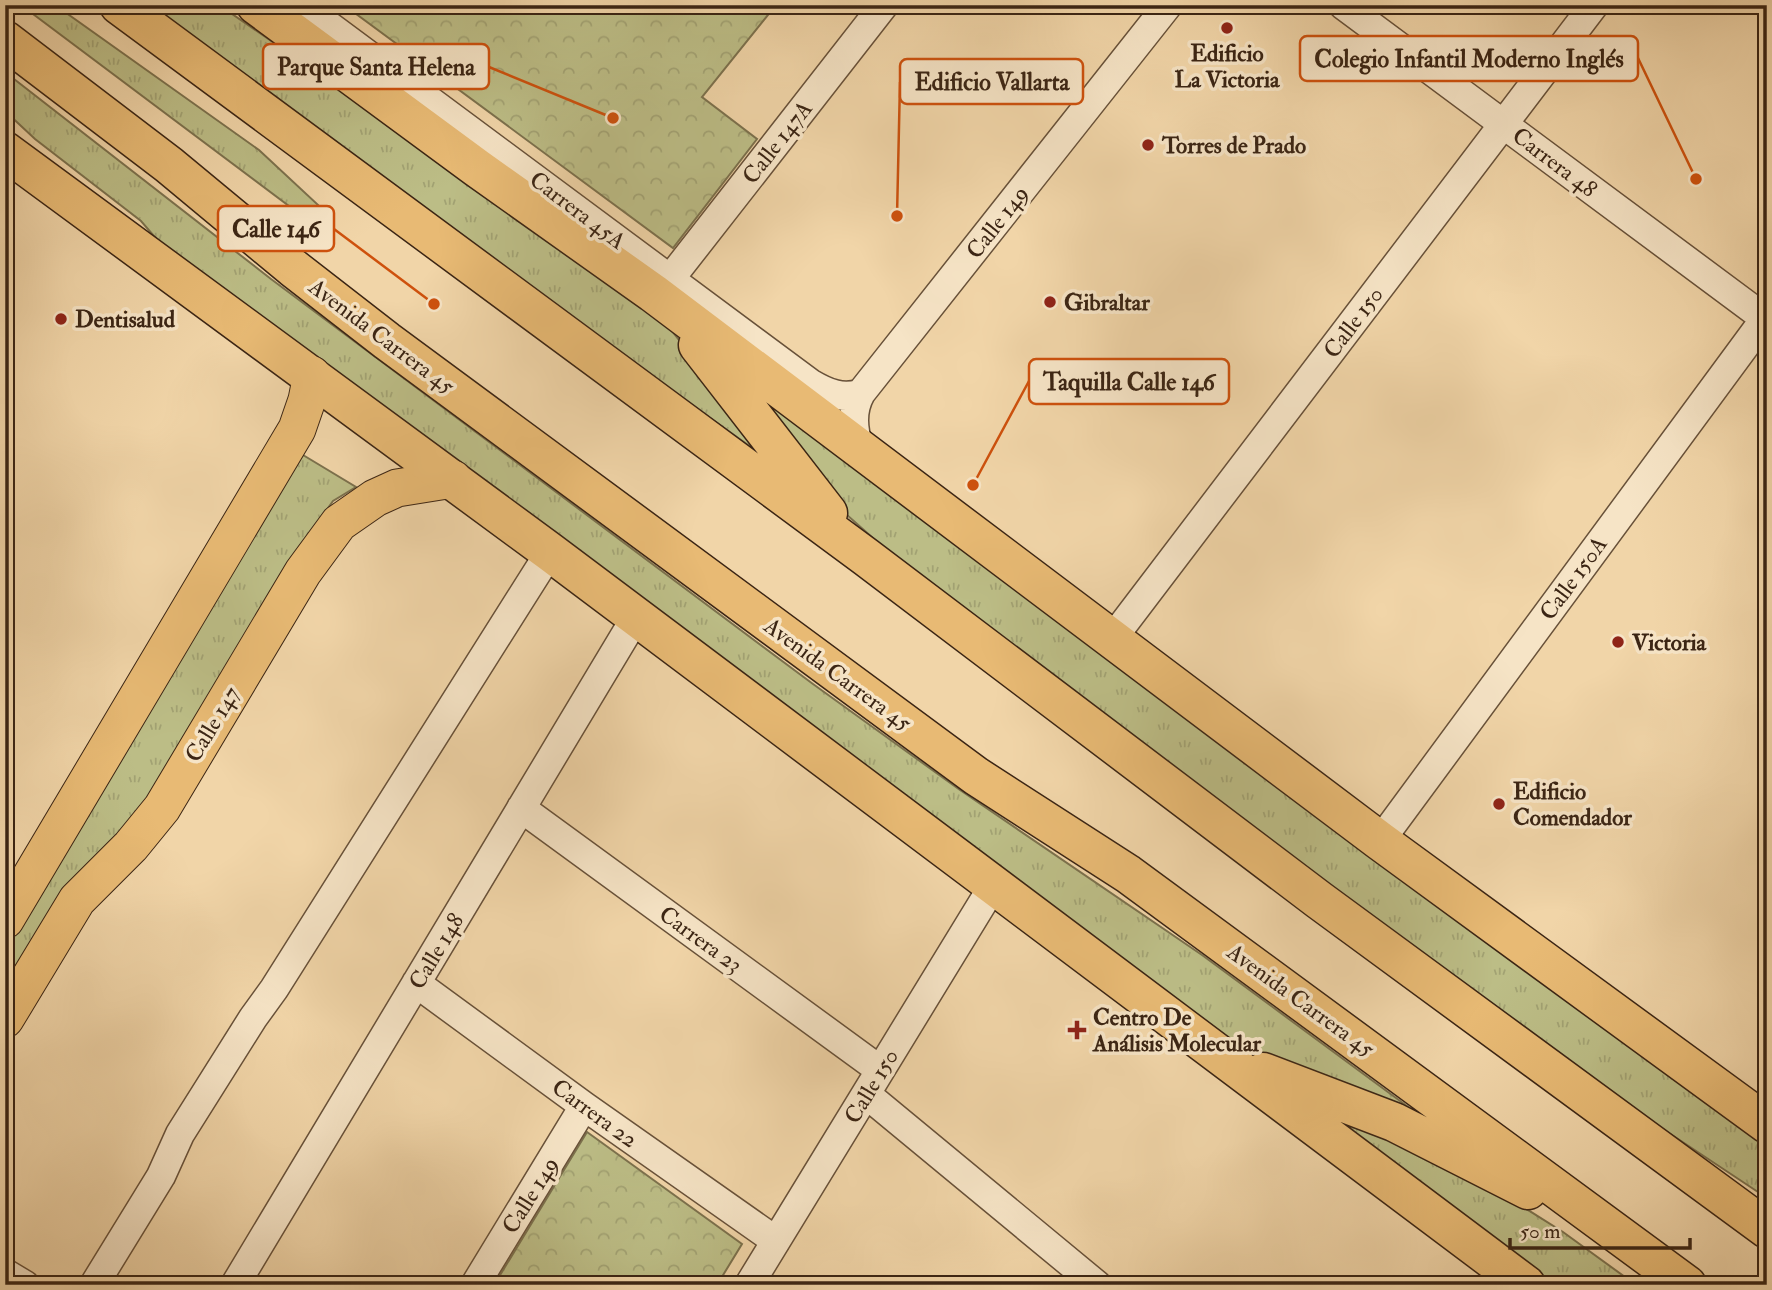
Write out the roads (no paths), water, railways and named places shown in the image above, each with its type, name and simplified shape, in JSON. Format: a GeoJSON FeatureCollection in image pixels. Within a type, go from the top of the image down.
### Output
{"type":"FeatureCollection","features":[{"type":"Feature","properties":{"kind":"highway"},"geometry":{"type":"LineString","coordinates":[[119,5],[866,556],[1330,908],[1767,1229]]}},
{"type":"Feature","properties":{"kind":"highway"},"geometry":{"type":"LineString","coordinates":[[256,5],[477,168],[661,286],[859,448],[1380,841],[1767,1124]]}},
{"type":"Feature","properties":{"kind":"highway","name":"Avenida Carrera 45"},"geometry":{"type":"LineString","coordinates":[[5,40],[169,165],[293,268],[387,341],[976,776],[1128,874],[1687,1285]]}},
{"type":"Feature","properties":{"kind":"highway"},"geometry":{"type":"LineString","coordinates":[[5,127],[91,213]]}},
{"type":"Feature","properties":{"kind":"highway"},"geometry":{"type":"LineString","coordinates":[[5,151],[453,479],[1525,1285]]}},
{"type":"Feature","properties":{"kind":"highway"},"geometry":{"type":"LineString","coordinates":[[661,286],[817,501],[866,556]]}},
{"type":"Feature","properties":{"kind":"highway"},"geometry":{"type":"LineString","coordinates":[[1205,1045],[1274,1077],[1402,1126],[1634,1245]]}},
{"type":"Feature","properties":{"kind":"main road"},"geometry":{"type":"LineString","coordinates":[[5,920],[290,441],[303,416],[312,375]]}},
{"type":"Feature","properties":{"kind":"main road","name":"Calle 147"},"geometry":{"type":"LineString","coordinates":[[5,1019],[77,900],[131,846],[162,808],[303,572],[339,523],[375,498],[397,488],[453,479]]}},
{"type":"Feature","properties":{"kind":"street","name":"Carrera 45A"},"geometry":{"type":"LineString","coordinates":[[301,5],[661,286],[820,389],[851,397],[862,393]]}},
{"type":"Feature","properties":{"kind":"street","name":"Calle 147A"},"geometry":{"type":"LineString","coordinates":[[661,286],[884,5]]}},
{"type":"Feature","properties":{"kind":"street","name":"Calle 149"},"geometry":{"type":"LineString","coordinates":[[859,448],[854,420],[857,401],[862,393],[1168,5]]}},
{"type":"Feature","properties":{"kind":"street","name":"Carrera 48"},"geometry":{"type":"LineString","coordinates":[[1343,5],[1766,318]]}},
{"type":"Feature","properties":{"kind":"street","name":"Calle 150"},"geometry":{"type":"LineString","coordinates":[[1112,639],[1594,5]]}},
{"type":"Feature","properties":{"kind":"street","name":"Calle 150A"},"geometry":{"type":"LineString","coordinates":[[1380,841],[1766,318]]}},
{"type":"Feature","properties":{"kind":"street"},"geometry":{"type":"LineString","coordinates":[[94,1285],[161,1175],[180,1134],[550,552]]}},
{"type":"Feature","properties":{"kind":"street","name":"Calle 148"},"geometry":{"type":"LineString","coordinates":[[235,1285],[636,617]]}},
{"type":"Feature","properties":{"kind":"street","name":"Carrera 23"},"geometry":{"type":"LineString","coordinates":[[521,808],[880,1070]]}},
{"type":"Feature","properties":{"kind":"street","name":"Calle 150"},"geometry":{"type":"LineString","coordinates":[[761,1280],[776,1241],[993,886]]}},
{"type":"Feature","properties":{"kind":"street","name":"Carrera 22"},"geometry":{"type":"LineString","coordinates":[[416,983],[584,1106],[776,1241]]}},
{"type":"Feature","properties":{"kind":"street"},"geometry":{"type":"LineString","coordinates":[[866,1094],[1097,1285]]}},
{"type":"Feature","properties":{"kind":"street","name":"Calle 149"},"geometry":{"type":"LineString","coordinates":[[475,1285],[584,1106]]}},
{"type":"Feature","properties":{"kind":"street"},"geometry":{"type":"LineString","coordinates":[[5,1273],[25,1285]]}},
{"type":"Feature","properties":{"kind":"place","name":"Edificio La Victoria"},"geometry":{"type":"Point","coordinates":[1227,28]}},
{"type":"Feature","properties":{"kind":"place","name":"Parque Santa Helena"},"geometry":{"type":"Point","coordinates":[613,118]}},
{"type":"Feature","properties":{"kind":"place","name":"Torres de Prado"},"geometry":{"type":"Point","coordinates":[1148,145]}},
{"type":"Feature","properties":{"kind":"place","name":"Colegio Infantil Moderno Inglés"},"geometry":{"type":"Point","coordinates":[1696,179]}},
{"type":"Feature","properties":{"kind":"place","name":"Edificio Vallarta"},"geometry":{"type":"Point","coordinates":[897,216]}},
{"type":"Feature","properties":{"kind":"place","name":"Gibraltar"},"geometry":{"type":"Point","coordinates":[1050,302]}},
{"type":"Feature","properties":{"kind":"place","name":"Calle 146"},"geometry":{"type":"Point","coordinates":[434,304]}},
{"type":"Feature","properties":{"kind":"place","name":"Dentisalud"},"geometry":{"type":"Point","coordinates":[61,319]}},
{"type":"Feature","properties":{"kind":"place","name":"Taquilla Calle 146"},"geometry":{"type":"Point","coordinates":[973,485]}},
{"type":"Feature","properties":{"kind":"place","name":"Victoria"},"geometry":{"type":"Point","coordinates":[1618,642]}},
{"type":"Feature","properties":{"kind":"place","name":"Edificio Comendador"},"geometry":{"type":"Point","coordinates":[1499,804]}},
{"type":"Feature","properties":{"kind":"place","name":"Centro De Análisis Molecular"},"geometry":{"type":"Point","coordinates":[1077,1030]}}]}
